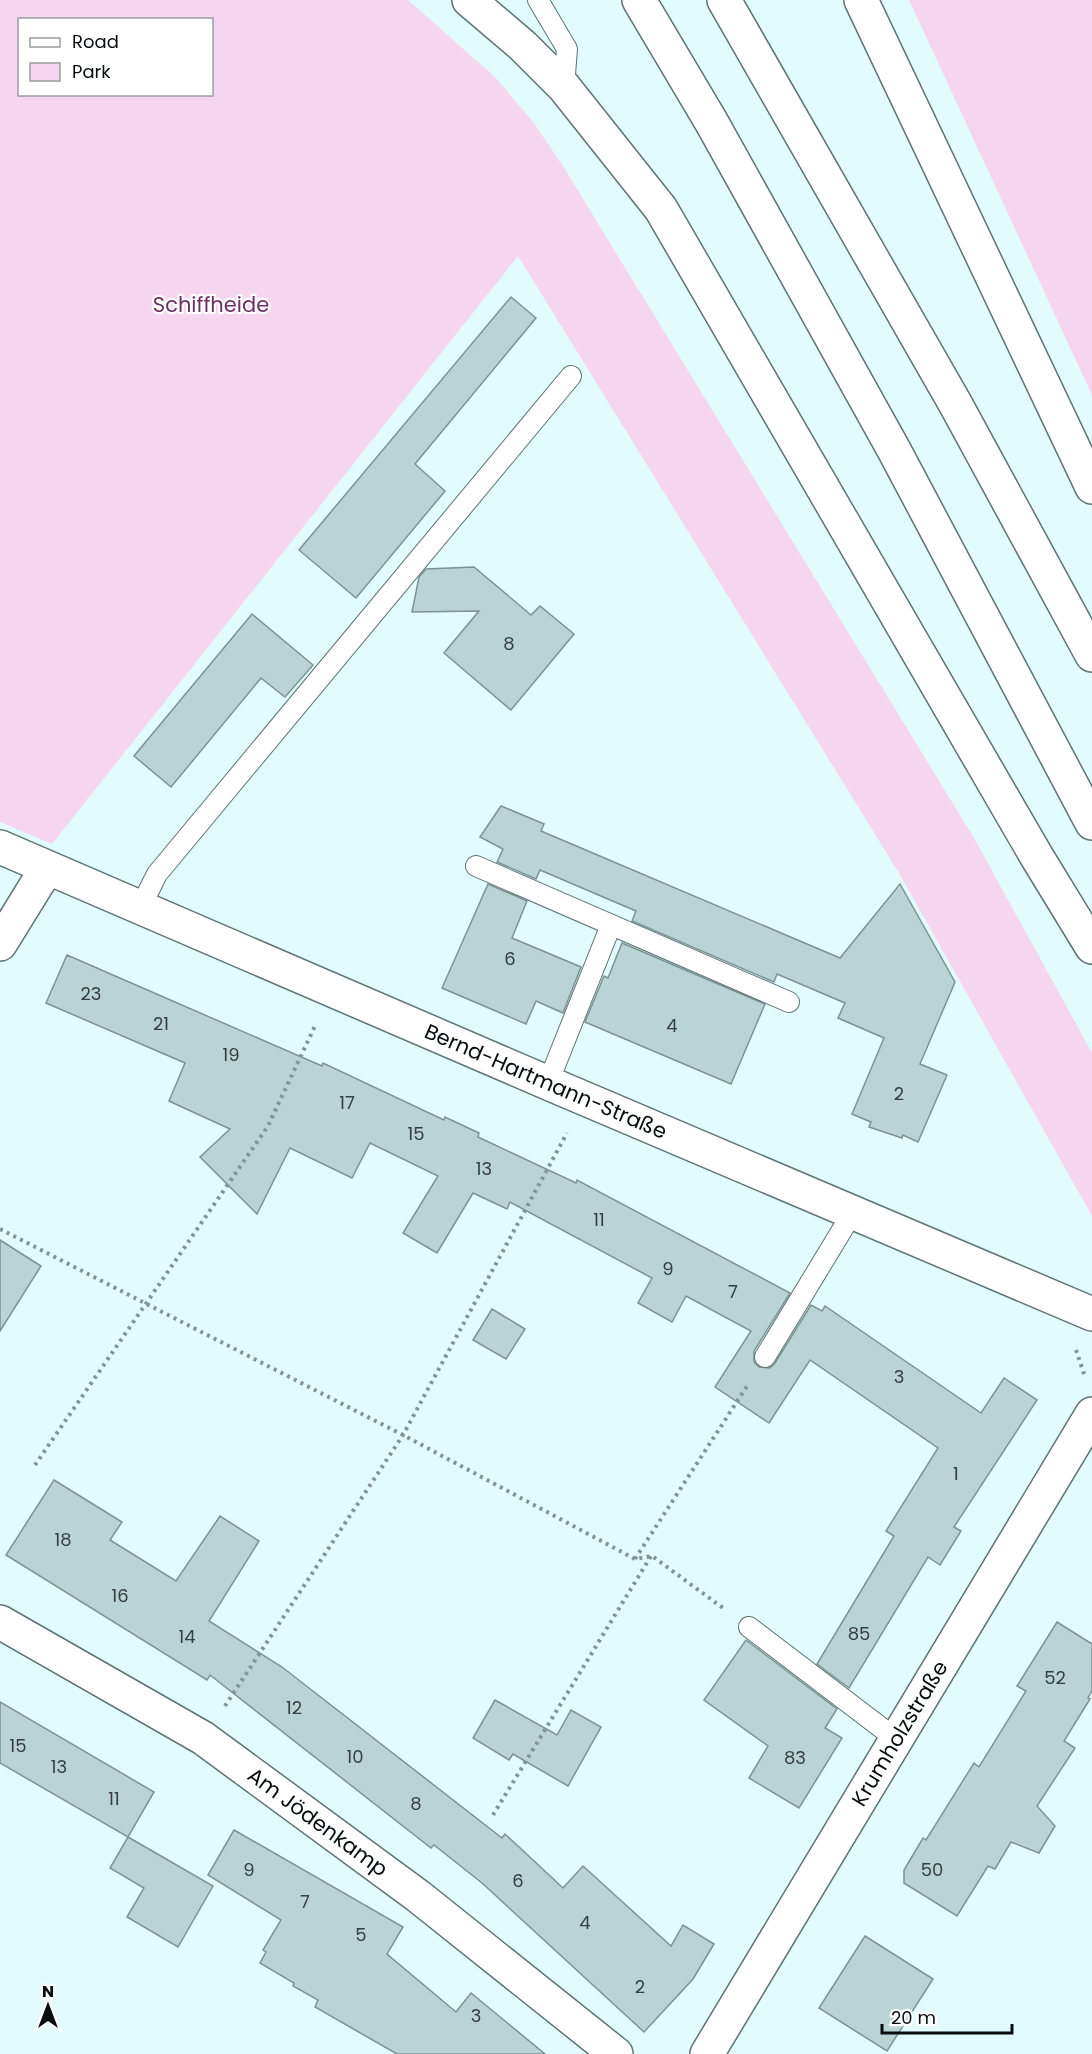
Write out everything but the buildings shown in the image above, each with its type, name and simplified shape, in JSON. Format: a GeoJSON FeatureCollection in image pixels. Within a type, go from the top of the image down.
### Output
{"type":"FeatureCollection","features":[{"type":"Feature","properties":{"kind":"main road"},"geometry":{"type":"LineString","coordinates":[[469,0],[523,46],[564,87],[661,209],[1037,857],[1092,947]]}},
{"type":"Feature","properties":{"kind":"main road"},"geometry":{"type":"LineString","coordinates":[[639,0],[712,123],[888,440],[1076,790],[1092,824]]}},
{"type":"Feature","properties":{"kind":"main road"},"geometry":{"type":"LineString","coordinates":[[724,0],[956,405],[1092,655]]}},
{"type":"Feature","properties":{"kind":"main road"},"geometry":{"type":"LineString","coordinates":[[861,0],[1092,486]]}},
{"type":"Feature","properties":{"kind":"main road","name":"Bernd-Hartmann-Straße"},"geometry":{"type":"LineString","coordinates":[[0,847],[1092,1314]]}},
{"type":"Feature","properties":{"kind":"main road"},"geometry":{"type":"LineString","coordinates":[[0,944],[47,868]]}},
{"type":"Feature","properties":{"kind":"main road","name":"Krumholzstraße"},"geometry":{"type":"LineString","coordinates":[[707,2054],[1092,1414]]}},
{"type":"Feature","properties":{"kind":"main road","name":"Am Jödenkamp"},"geometry":{"type":"LineString","coordinates":[[0,1622],[203,1738],[418,1896],[616,2054]]}},
{"type":"Feature","properties":{"kind":"lane"},"geometry":{"type":"LineString","coordinates":[[538,0],[567,48],[564,87]]}},
{"type":"Feature","properties":{"kind":"lane"},"geometry":{"type":"LineString","coordinates":[[140,908],[158,874],[571,376]]}},
{"type":"Feature","properties":{"kind":"lane"},"geometry":{"type":"LineString","coordinates":[[476,866],[789,1002]]}},
{"type":"Feature","properties":{"kind":"lane"},"geometry":{"type":"LineString","coordinates":[[548,1083],[611,925]]}},
{"type":"Feature","properties":{"kind":"lane"},"geometry":{"type":"LineString","coordinates":[[765,1357],[853,1212]]}},
{"type":"Feature","properties":{"kind":"lane"},"geometry":{"type":"LineString","coordinates":[[748,1627],[896,1739]]}},
{"type":"Feature","properties":{"kind":"path"},"geometry":{"type":"LineString","coordinates":[[35,1465],[268,1126],[331,990]]}},
{"type":"Feature","properties":{"kind":"path"},"geometry":{"type":"LineString","coordinates":[[203,1738],[403,1435],[584,1098]]}},
{"type":"Feature","properties":{"kind":"path"},"geometry":{"type":"LineString","coordinates":[[0,1229],[403,1435],[634,1560],[652,1556],[748,1627]]}},
{"type":"Feature","properties":{"kind":"path"},"geometry":{"type":"LineString","coordinates":[[1073,1341],[1086,1380]]}},
{"type":"Feature","properties":{"kind":"path"},"geometry":{"type":"LineString","coordinates":[[634,1560],[765,1357]]}},
{"type":"Feature","properties":{"kind":"path"},"geometry":{"type":"LineString","coordinates":[[493,1815],[652,1556]]}},
{"type":"Feature","properties":{"kind":"green space","name":"Schiffheide"},"geometry":{"type":"Polygon","coordinates":[[[0,0],[408,0],[495,77],[533,122],[561,163],[974,838],[1092,1053],[1092,1216],[899,873],[518,256],[52,844],[0,822],[0,0]]]}},
{"type":"Feature","properties":{"kind":"green space"},"geometry":{"type":"Polygon","coordinates":[[[909,0],[1092,0],[1092,395],[909,0]]]}}]}
